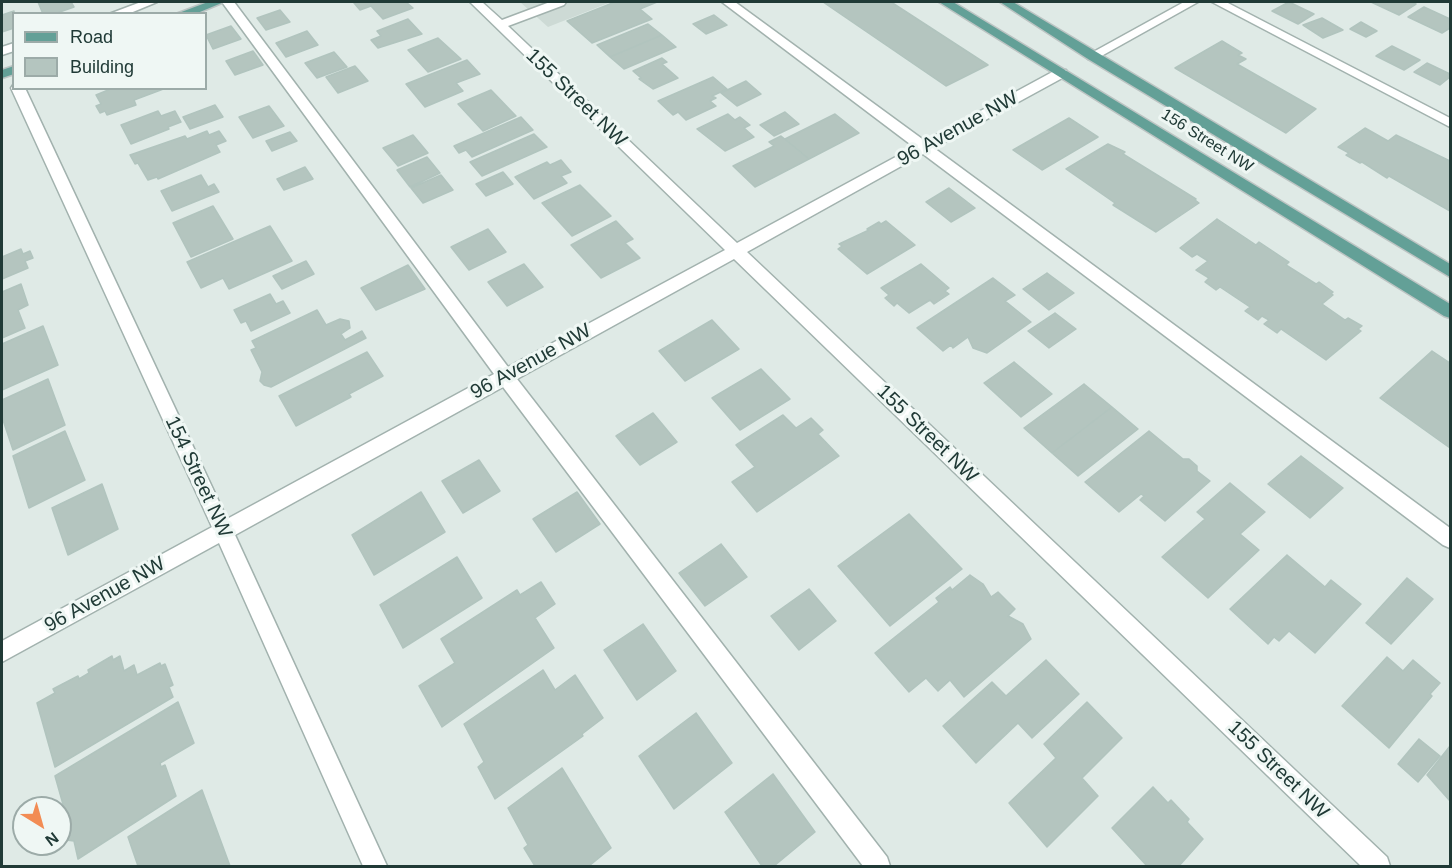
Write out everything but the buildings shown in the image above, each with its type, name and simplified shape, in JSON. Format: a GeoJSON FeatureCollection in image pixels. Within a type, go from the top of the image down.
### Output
{"type":"FeatureCollection","features":[{"type":"Feature","properties":{"kind":"main road"},"geometry":{"type":"LineString","coordinates":[[188,12],[218,2]]}},
{"type":"Feature","properties":{"kind":"main road","name":"156 Street NW"},"geometry":{"type":"LineString","coordinates":[[945,2],[1450,312]]}},
{"type":"Feature","properties":{"kind":"main road","name":"156 Street NW"},"geometry":{"type":"LineString","coordinates":[[1006,2],[1450,271]]}},
{"type":"Feature","properties":{"kind":"street"},"geometry":{"type":"LineString","coordinates":[[121,12],[151,2]]}},
{"type":"Feature","properties":{"kind":"street"},"geometry":{"type":"LineString","coordinates":[[228,2],[505,376],[878,867]]}},
{"type":"Feature","properties":{"kind":"street","name":"155 Street NW"},"geometry":{"type":"LineString","coordinates":[[476,2],[1378,867]]}},
{"type":"Feature","properties":{"kind":"street"},"geometry":{"type":"LineString","coordinates":[[500,25],[560,2]]}},
{"type":"Feature","properties":{"kind":"street"},"geometry":{"type":"LineString","coordinates":[[728,2],[1450,539]]}},
{"type":"Feature","properties":{"kind":"street"},"geometry":{"type":"LineString","coordinates":[[1092,56],[1191,2]]}},
{"type":"Feature","properties":{"kind":"street"},"geometry":{"type":"LineString","coordinates":[[1218,2],[1450,123]]}},
{"type":"Feature","properties":{"kind":"street","name":"96 Avenue NW"},"geometry":{"type":"LineString","coordinates":[[2,652],[1062,72]]}},
{"type":"Feature","properties":{"kind":"street","name":"154 Street NW"},"geometry":{"type":"LineString","coordinates":[[17,90],[223,530],[375,867]]}},
{"type":"Feature","properties":{"kind":"shaded area"},"geometry":{"type":"Polygon","coordinates":[[[520,2],[611,2],[548,27],[520,2]]]}}]}
